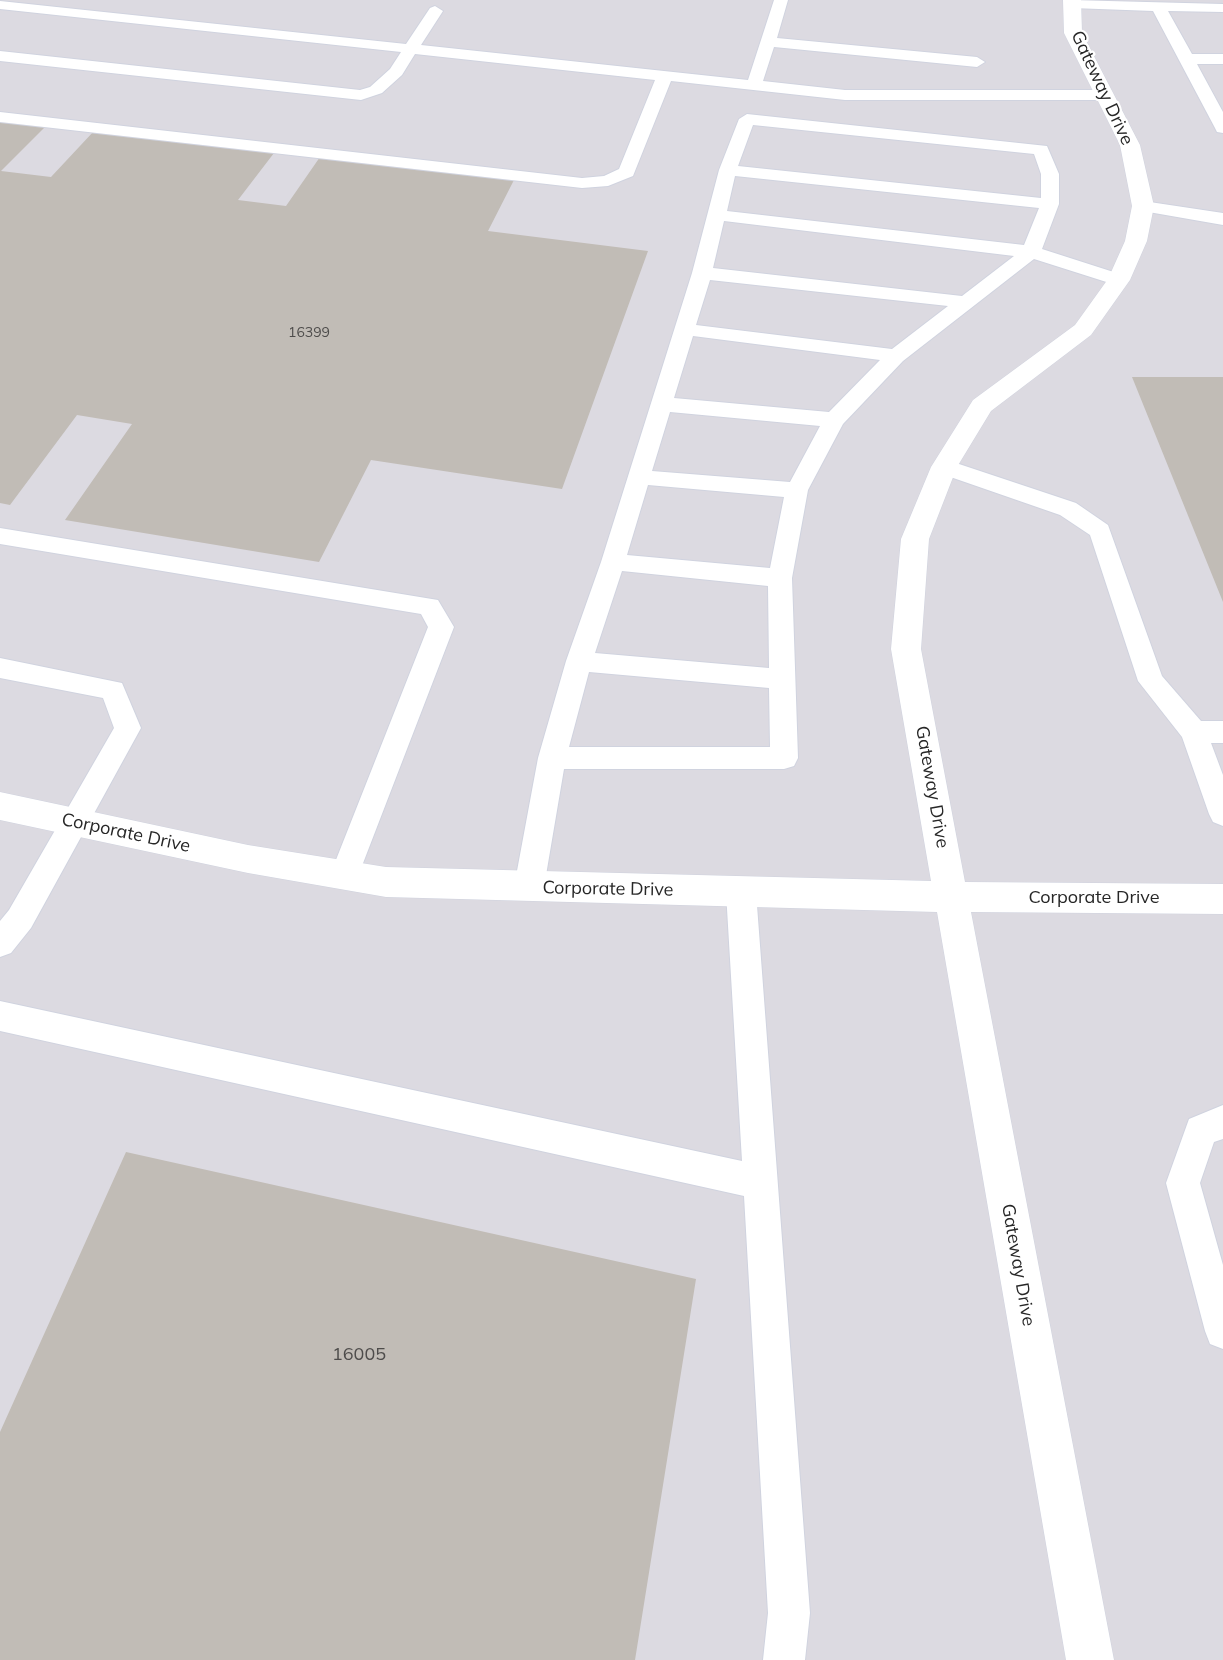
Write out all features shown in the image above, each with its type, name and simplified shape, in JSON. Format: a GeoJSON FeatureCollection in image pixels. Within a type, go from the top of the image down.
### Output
{"type":"FeatureCollection","features":[{"type":"Feature","properties":{"kind":"street","name":"Gateway Drive"},"geometry":{"type":"LineString","coordinates":[[1072,2],[1073,33],[1130,145],[1143,206],[1136,241],[1119,280],[1083,330],[982,406],[944,467],[915,539],[906,649],[1090,1660]]}},
{"type":"Feature","properties":{"kind":"street","name":"Corporate Drive"},"geometry":{"type":"LineString","coordinates":[[0,806],[248,859],[386,882],[952,897],[1223,899]]}},
{"type":"Feature","properties":{"kind":"lane"},"geometry":{"type":"LineString","coordinates":[[754,85],[781,0]]}},
{"type":"Feature","properties":{"kind":"lane"},"geometry":{"type":"LineString","coordinates":[[1072,2],[1159,8],[1223,8]]}},
{"type":"Feature","properties":{"kind":"lane"},"geometry":{"type":"LineString","coordinates":[[0,5],[845,95],[1104,95]]}},
{"type":"Feature","properties":{"kind":"lane"},"geometry":{"type":"LineString","coordinates":[[1159,8],[1223,128]]}},
{"type":"Feature","properties":{"kind":"lane"},"geometry":{"type":"LineString","coordinates":[[0,57],[361,95],[376,90],[396,72],[435,11]]}},
{"type":"Feature","properties":{"kind":"lane"},"geometry":{"type":"LineString","coordinates":[[768,42],[977,62]]}},
{"type":"Feature","properties":{"kind":"lane"},"geometry":{"type":"LineString","coordinates":[[1186,59],[1223,59]]}},
{"type":"Feature","properties":{"kind":"lane"},"geometry":{"type":"LineString","coordinates":[[0,117],[582,183],[608,181],[627,172],[665,75]]}},
{"type":"Feature","properties":{"kind":"lane"},"geometry":{"type":"LineString","coordinates":[[529,887],[552,758],[579,661],[613,562],[702,273],[728,170],[747,119],[1041,150],[1050,174],[1050,204],[1031,252],[896,356],[834,420],[797,490],[780,578],[784,758],[552,758]]}},
{"type":"Feature","properties":{"kind":"lane"},"geometry":{"type":"LineString","coordinates":[[728,170],[1050,204]]}},
{"type":"Feature","properties":{"kind":"lane"},"geometry":{"type":"LineString","coordinates":[[1143,206],[1223,219]]}},
{"type":"Feature","properties":{"kind":"lane"},"geometry":{"type":"LineString","coordinates":[[718,215],[1031,252],[1119,280]]}},
{"type":"Feature","properties":{"kind":"lane"},"geometry":{"type":"LineString","coordinates":[[702,273],[967,302]]}},
{"type":"Feature","properties":{"kind":"lane"},"geometry":{"type":"LineString","coordinates":[[683,329],[896,356]]}},
{"type":"Feature","properties":{"kind":"lane"},"geometry":{"type":"LineString","coordinates":[[660,404],[834,420]]}},
{"type":"Feature","properties":{"kind":"lane"},"geometry":{"type":"LineString","coordinates":[[944,467],[1068,509],[1100,531],[1151,681],[1194,732],[1223,814]]}},
{"type":"Feature","properties":{"kind":"lane"},"geometry":{"type":"LineString","coordinates":[[638,477],[797,490]]}},
{"type":"Feature","properties":{"kind":"lane"},"geometry":{"type":"LineString","coordinates":[[0,536],[429,606],[441,627],[345,875]]}},
{"type":"Feature","properties":{"kind":"lane"},"geometry":{"type":"LineString","coordinates":[[613,562],[780,578]]}},
{"type":"Feature","properties":{"kind":"lane"},"geometry":{"type":"LineString","coordinates":[[579,661],[781,679]]}},
{"type":"Feature","properties":{"kind":"lane"},"geometry":{"type":"LineString","coordinates":[[0,668],[113,690],[128,728],[20,919],[0,943]]}},
{"type":"Feature","properties":{"kind":"lane"},"geometry":{"type":"LineString","coordinates":[[1194,732],[1223,732]]}},
{"type":"Feature","properties":{"kind":"lane"},"geometry":{"type":"LineString","coordinates":[[741,892],[789,1613],[784,1660]]}},
{"type":"Feature","properties":{"kind":"lane"},"geometry":{"type":"LineString","coordinates":[[0,1017],[760,1182]]}},
{"type":"Feature","properties":{"kind":"lane"},"geometry":{"type":"LineString","coordinates":[[1223,1122],[1201,1131],[1183,1183],[1223,1331]]}},
{"type":"Feature","properties":{"kind":"shaded area"},"geometry":{"type":"Polygon","coordinates":[[[0,0],[1223,0],[1223,1660],[0,1660],[0,0]]]}},
{"type":"Feature","properties":{"kind":"building"},"geometry":{"type":"Polygon","coordinates":[[[0,119],[47,125],[1,171],[51,177],[94,131],[274,153],[238,200],[286,206],[320,157],[514,180],[488,231],[648,251],[562,489],[371,460],[319,562],[65,520],[132,424],[77,415],[10,505],[0,503],[0,119]]]}},
{"type":"Feature","properties":{"kind":"building"},"geometry":{"type":"Polygon","coordinates":[[[1132,377],[1223,377],[1223,602],[1132,377]]]}},
{"type":"Feature","properties":{"kind":"building"},"geometry":{"type":"Polygon","coordinates":[[[126,1152],[696,1279],[635,1660],[0,1660],[0,1432],[126,1152]]]}}]}
